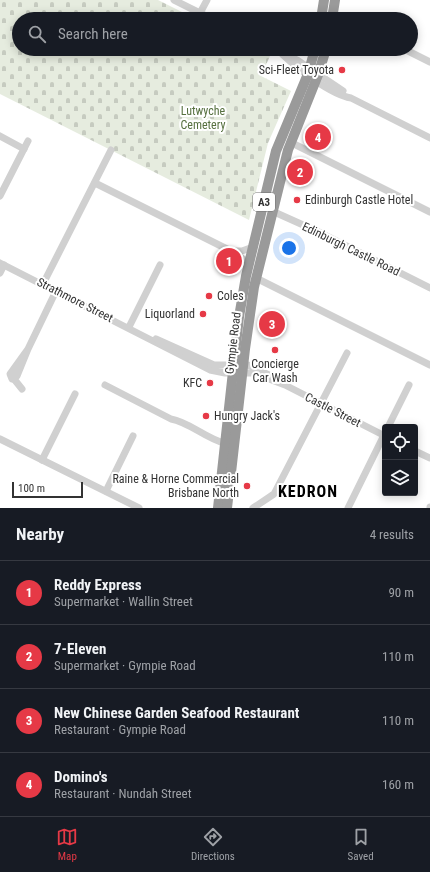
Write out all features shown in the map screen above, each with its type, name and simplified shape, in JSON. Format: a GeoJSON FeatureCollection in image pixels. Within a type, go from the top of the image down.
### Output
{"type":"FeatureCollection","features":[{"type":"Feature","properties":{"kind":"highway"},"geometry":{"type":"LineString","coordinates":[[322,12],[324,0]]}},
{"type":"Feature","properties":{"kind":"highway"},"geometry":{"type":"LineString","coordinates":[[333,12],[335,0]]}},
{"type":"Feature","properties":{"kind":"highway","name":"Gympie Road"},"geometry":{"type":"LineString","coordinates":[[218,508],[232,369],[242,296],[278,144],[309,71],[313,56]]}},
{"type":"Feature","properties":{"kind":"highway","name":"Gympie Road"},"geometry":{"type":"LineString","coordinates":[[228,508],[243,368],[256,278],[290,142],[317,78],[324,56]]}},
{"type":"Feature","properties":{"kind":"street"},"geometry":{"type":"LineString","coordinates":[[174,0],[198,12]]}},
{"type":"Feature","properties":{"kind":"street"},"geometry":{"type":"LineString","coordinates":[[201,12],[207,0]]}},
{"type":"Feature","properties":{"kind":"street"},"geometry":{"type":"LineString","coordinates":[[285,56],[350,98],[430,138]]}},
{"type":"Feature","properties":{"kind":"street"},"geometry":{"type":"LineString","coordinates":[[418,56],[430,62]]}},
{"type":"Feature","properties":{"kind":"street"},"geometry":{"type":"LineString","coordinates":[[0,136],[24,149]]}},
{"type":"Feature","properties":{"kind":"street"},"geometry":{"type":"LineString","coordinates":[[0,196],[28,141]]}},
{"type":"Feature","properties":{"kind":"street"},"geometry":{"type":"LineString","coordinates":[[290,142],[430,212]]}},
{"type":"Feature","properties":{"kind":"street"},"geometry":{"type":"LineString","coordinates":[[43,284],[111,150]]}},
{"type":"Feature","properties":{"kind":"street"},"geometry":{"type":"LineString","coordinates":[[95,183],[232,251],[249,263]]}},
{"type":"Feature","properties":{"kind":"street","name":"Edinburgh Castle Road"},"geometry":{"type":"LineString","coordinates":[[272,212],[321,234],[430,288]]}},
{"type":"Feature","properties":{"kind":"street"},"geometry":{"type":"LineString","coordinates":[[232,251],[244,251],[253,247]]}},
{"type":"Feature","properties":{"kind":"street"},"geometry":{"type":"LineString","coordinates":[[0,273],[2,264]]}},
{"type":"Feature","properties":{"kind":"street","name":"Strathmore Street"},"geometry":{"type":"LineString","coordinates":[[2,264],[150,338],[158,339],[174,345],[214,365],[232,369],[243,368]]}},
{"type":"Feature","properties":{"kind":"street"},"geometry":{"type":"LineString","coordinates":[[128,327],[160,265]]}},
{"type":"Feature","properties":{"kind":"street"},"geometry":{"type":"LineString","coordinates":[[256,278],[430,365]]}},
{"type":"Feature","properties":{"kind":"street"},"geometry":{"type":"LineString","coordinates":[[22,389],[14,379],[24,362],[28,349],[56,291]]}},
{"type":"Feature","properties":{"kind":"street"},"geometry":{"type":"LineString","coordinates":[[253,508],[274,494],[347,353]]}},
{"type":"Feature","properties":{"kind":"street","name":"Castle Street"},"geometry":{"type":"LineString","coordinates":[[243,368],[281,384],[382,434]]}},
{"type":"Feature","properties":{"kind":"street"},"geometry":{"type":"LineString","coordinates":[[105,385],[171,419],[180,420],[188,426],[224,442]]}},
{"type":"Feature","properties":{"kind":"street"},"geometry":{"type":"LineString","coordinates":[[390,424],[409,385]]}},
{"type":"Feature","properties":{"kind":"street"},"geometry":{"type":"LineString","coordinates":[[42,460],[74,394]]}},
{"type":"Feature","properties":{"kind":"street"},"geometry":{"type":"LineString","coordinates":[[106,491],[133,436]]}},
{"type":"Feature","properties":{"kind":"street"},"geometry":{"type":"LineString","coordinates":[[0,439],[139,508]]}},
{"type":"Feature","properties":{"kind":"street"},"geometry":{"type":"LineString","coordinates":[[348,508],[382,441]]}},
{"type":"Feature","properties":{"kind":"street"},"geometry":{"type":"LineString","coordinates":[[418,452],[430,458]]}},
{"type":"Feature","properties":{"kind":"green space","name":"Lutwyche Cemetery"},"geometry":{"type":"Polygon","coordinates":[[[0,0],[158,0],[182,12],[12,12],[12,56],[270,56],[261,76],[291,91],[268,143],[249,220],[0,94],[0,0]]]}},
{"type":"Feature","properties":{"kind":"place","name":"Sci-Fleet Toyota"},"geometry":{"type":"Point","coordinates":[342,70]}},
{"type":"Feature","properties":{"kind":"place","name":"Domino's"},"geometry":{"type":"Point","coordinates":[318,137]}},
{"type":"Feature","properties":{"kind":"place","name":"7-Eleven"},"geometry":{"type":"Point","coordinates":[300,172]}},
{"type":"Feature","properties":{"kind":"place","name":"Edinburgh Castle Hotel"},"geometry":{"type":"Point","coordinates":[297,200]}},
{"type":"Feature","properties":{"kind":"place","name":"Reddy Express"},"geometry":{"type":"Point","coordinates":[229,261]}},
{"type":"Feature","properties":{"kind":"place","name":"Coles"},"geometry":{"type":"Point","coordinates":[209,296]}},
{"type":"Feature","properties":{"kind":"place","name":"Liquorland"},"geometry":{"type":"Point","coordinates":[203,314]}},
{"type":"Feature","properties":{"kind":"place","name":"New Chinese Garden Seafood Restaurant"},"geometry":{"type":"Point","coordinates":[272,324]}},
{"type":"Feature","properties":{"kind":"place","name":"Concierge Car Wash"},"geometry":{"type":"Point","coordinates":[275,350]}},
{"type":"Feature","properties":{"kind":"place","name":"KFC"},"geometry":{"type":"Point","coordinates":[210,383]}},
{"type":"Feature","properties":{"kind":"place","name":"Hungry Jack's"},"geometry":{"type":"Point","coordinates":[206,416]}},
{"type":"Feature","properties":{"kind":"place","name":"Raine & Horne Commercial Brisbane North"},"geometry":{"type":"Point","coordinates":[247,486]}},
{"type":"Feature","properties":{"kind":"district","name":"KEDRON"},"geometry":{"type":"Point","coordinates":[308,491]}}]}
